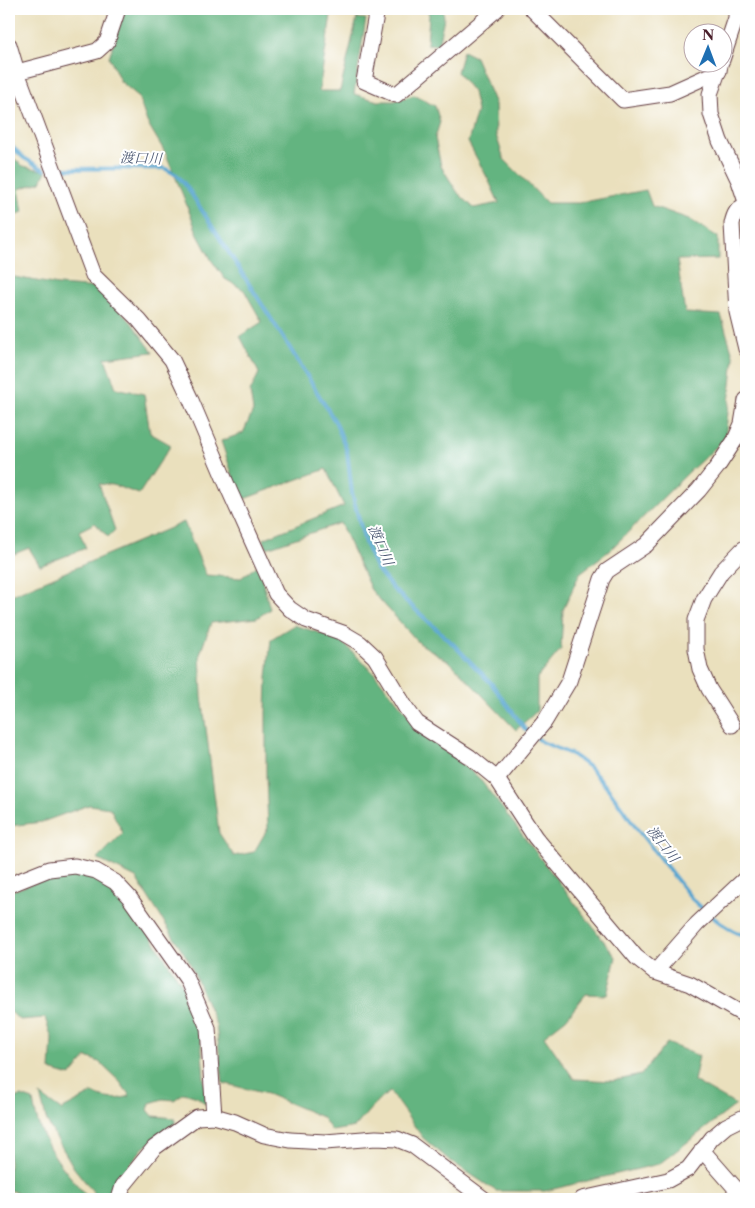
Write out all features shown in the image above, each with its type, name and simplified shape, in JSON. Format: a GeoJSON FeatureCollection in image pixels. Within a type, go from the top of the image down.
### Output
{"type":"FeatureCollection","features":[{"type":"Feature","properties":{"kind":"street"},"geometry":{"type":"LineString","coordinates":[[17,72],[97,51],[107,42],[118,9]]}},
{"type":"Feature","properties":{"kind":"street"},"geometry":{"type":"LineString","coordinates":[[377,9],[364,81],[396,95],[497,9]]}},
{"type":"Feature","properties":{"kind":"street"},"geometry":{"type":"LineString","coordinates":[[532,9],[623,100],[670,92],[706,72]]}},
{"type":"Feature","properties":{"kind":"street"},"geometry":{"type":"LineString","coordinates":[[732,30],[736,18],[736,9]]}},
{"type":"Feature","properties":{"kind":"street"},"geometry":{"type":"LineString","coordinates":[[9,45],[17,72],[93,275],[139,320],[172,360],[276,594],[290,609],[306,620],[343,633],[360,643],[375,656],[417,723],[470,757],[497,778],[535,838],[636,957],[654,972],[690,984],[746,1016]]}},
{"type":"Feature","properties":{"kind":"street"},"geometry":{"type":"LineString","coordinates":[[718,72],[710,94],[711,114],[720,140],[739,181],[746,203],[735,214],[732,224],[737,312],[746,349]]}},
{"type":"Feature","properties":{"kind":"street"},"geometry":{"type":"LineString","coordinates":[[497,778],[545,721],[569,681],[602,579],[607,571],[646,545],[699,490],[718,466],[734,440],[742,424],[746,400]]}},
{"type":"Feature","properties":{"kind":"street"},"geometry":{"type":"LineString","coordinates":[[732,725],[709,689],[700,669],[696,649],[696,620],[704,599],[720,572],[746,547]]}},
{"type":"Feature","properties":{"kind":"street"},"geometry":{"type":"LineString","coordinates":[[9,885],[49,869],[75,866],[96,871],[109,878],[129,897],[186,980],[208,1028],[214,1116]]}},
{"type":"Feature","properties":{"kind":"street"},"geometry":{"type":"LineString","coordinates":[[654,972],[697,924],[746,878]]}},
{"type":"Feature","properties":{"kind":"street"},"geometry":{"type":"LineString","coordinates":[[119,1199],[123,1186],[154,1148],[197,1117],[214,1116],[264,1134],[290,1140],[325,1142],[376,1138],[396,1139],[412,1145],[484,1199]]}},
{"type":"Feature","properties":{"kind":"street"},"geometry":{"type":"LineString","coordinates":[[582,1199],[668,1180],[688,1169],[712,1138],[726,1126],[746,1116]]}},
{"type":"Feature","properties":{"kind":"street"},"geometry":{"type":"LineString","coordinates":[[702,1150],[744,1198]]}},
{"type":"Feature","properties":{"kind":"green space"},"geometry":{"type":"Polygon","coordinates":[[[125,9],[332,9],[319,91],[340,91],[357,18],[366,19],[354,94],[378,101],[394,101],[414,95],[435,106],[440,122],[435,138],[441,166],[458,193],[474,208],[499,203],[468,142],[477,111],[473,92],[457,72],[463,51],[475,57],[495,104],[496,135],[504,159],[547,203],[579,203],[646,190],[652,206],[689,219],[718,237],[718,259],[677,260],[685,313],[721,315],[734,358],[725,439],[609,551],[580,573],[563,610],[561,649],[537,678],[537,711],[516,730],[450,662],[419,643],[371,590],[340,523],[267,548],[263,539],[344,506],[326,469],[241,500],[221,441],[243,433],[253,411],[250,392],[259,373],[240,336],[262,322],[244,290],[225,279],[212,261],[198,235],[166,154],[147,122],[138,96],[120,81],[109,57],[125,9]]]}},
{"type":"Feature","properties":{"kind":"green space"},"geometry":{"type":"Polygon","coordinates":[[[427,9],[443,9],[444,18],[438,45],[427,44],[429,15],[427,9]]]}},
{"type":"Feature","properties":{"kind":"green space"},"geometry":{"type":"Polygon","coordinates":[[[9,154],[23,166],[46,171],[41,182],[19,189],[23,212],[15,215],[9,204],[9,154]]]}},
{"type":"Feature","properties":{"kind":"green space"},"geometry":{"type":"Polygon","coordinates":[[[9,276],[58,285],[99,288],[131,322],[153,352],[105,358],[116,388],[144,394],[150,433],[171,445],[139,494],[113,485],[99,484],[115,530],[108,537],[95,523],[79,531],[86,548],[40,566],[29,548],[9,556],[9,276]]]}},
{"type":"Feature","properties":{"kind":"green space"},"geometry":{"type":"Polygon","coordinates":[[[184,522],[206,575],[241,578],[258,565],[270,609],[257,618],[211,623],[200,654],[202,696],[219,833],[234,856],[254,852],[268,828],[266,713],[271,639],[294,625],[339,639],[373,672],[416,724],[479,778],[616,957],[607,995],[586,994],[566,1019],[544,1036],[574,1079],[613,1081],[641,1075],[667,1043],[699,1056],[694,1081],[736,1105],[659,1164],[545,1191],[496,1191],[449,1160],[423,1138],[390,1092],[378,1100],[355,1127],[332,1131],[322,1117],[267,1094],[223,1083],[216,1025],[189,961],[136,878],[97,859],[123,833],[110,808],[89,805],[42,822],[9,826],[9,596],[184,522]]]}},
{"type":"Feature","properties":{"kind":"green space"},"geometry":{"type":"Polygon","coordinates":[[[83,873],[100,880],[117,893],[136,913],[199,1014],[206,1104],[197,1097],[184,1093],[174,1100],[163,1099],[150,1103],[148,1110],[153,1116],[175,1118],[175,1124],[143,1148],[127,1168],[113,1199],[99,1199],[74,1168],[47,1122],[40,1095],[61,1110],[93,1093],[111,1099],[130,1096],[120,1082],[99,1062],[87,1057],[70,1076],[50,1070],[52,1038],[45,1018],[19,1020],[9,1010],[9,892],[60,874],[83,873]]]}},
{"type":"Feature","properties":{"kind":"green space"},"geometry":{"type":"Polygon","coordinates":[[[21,1096],[33,1100],[40,1129],[46,1142],[61,1165],[89,1199],[27,1199],[25,1195],[9,1190],[9,1102],[21,1096]]]}},
{"type":"Feature","properties":{"kind":"waterway","name":"渡口川"},"geometry":{"type":"LineString","coordinates":[[9,144],[24,158],[45,170]]}},
{"type":"Feature","properties":{"kind":"waterway","name":"渡口川"},"geometry":{"type":"LineString","coordinates":[[58,169],[164,168],[177,175],[187,187],[336,423],[347,451],[352,493],[365,543],[376,568],[393,589],[452,643],[491,683],[525,729],[531,734]]}},
{"type":"Feature","properties":{"kind":"waterway","name":"渡口川"},"geometry":{"type":"LineString","coordinates":[[537,738],[573,755],[589,767],[610,791],[692,899],[705,911]]}},
{"type":"Feature","properties":{"kind":"waterway","name":"渡口川"},"geometry":{"type":"LineString","coordinates":[[710,915],[727,928],[746,936]]}}]}
